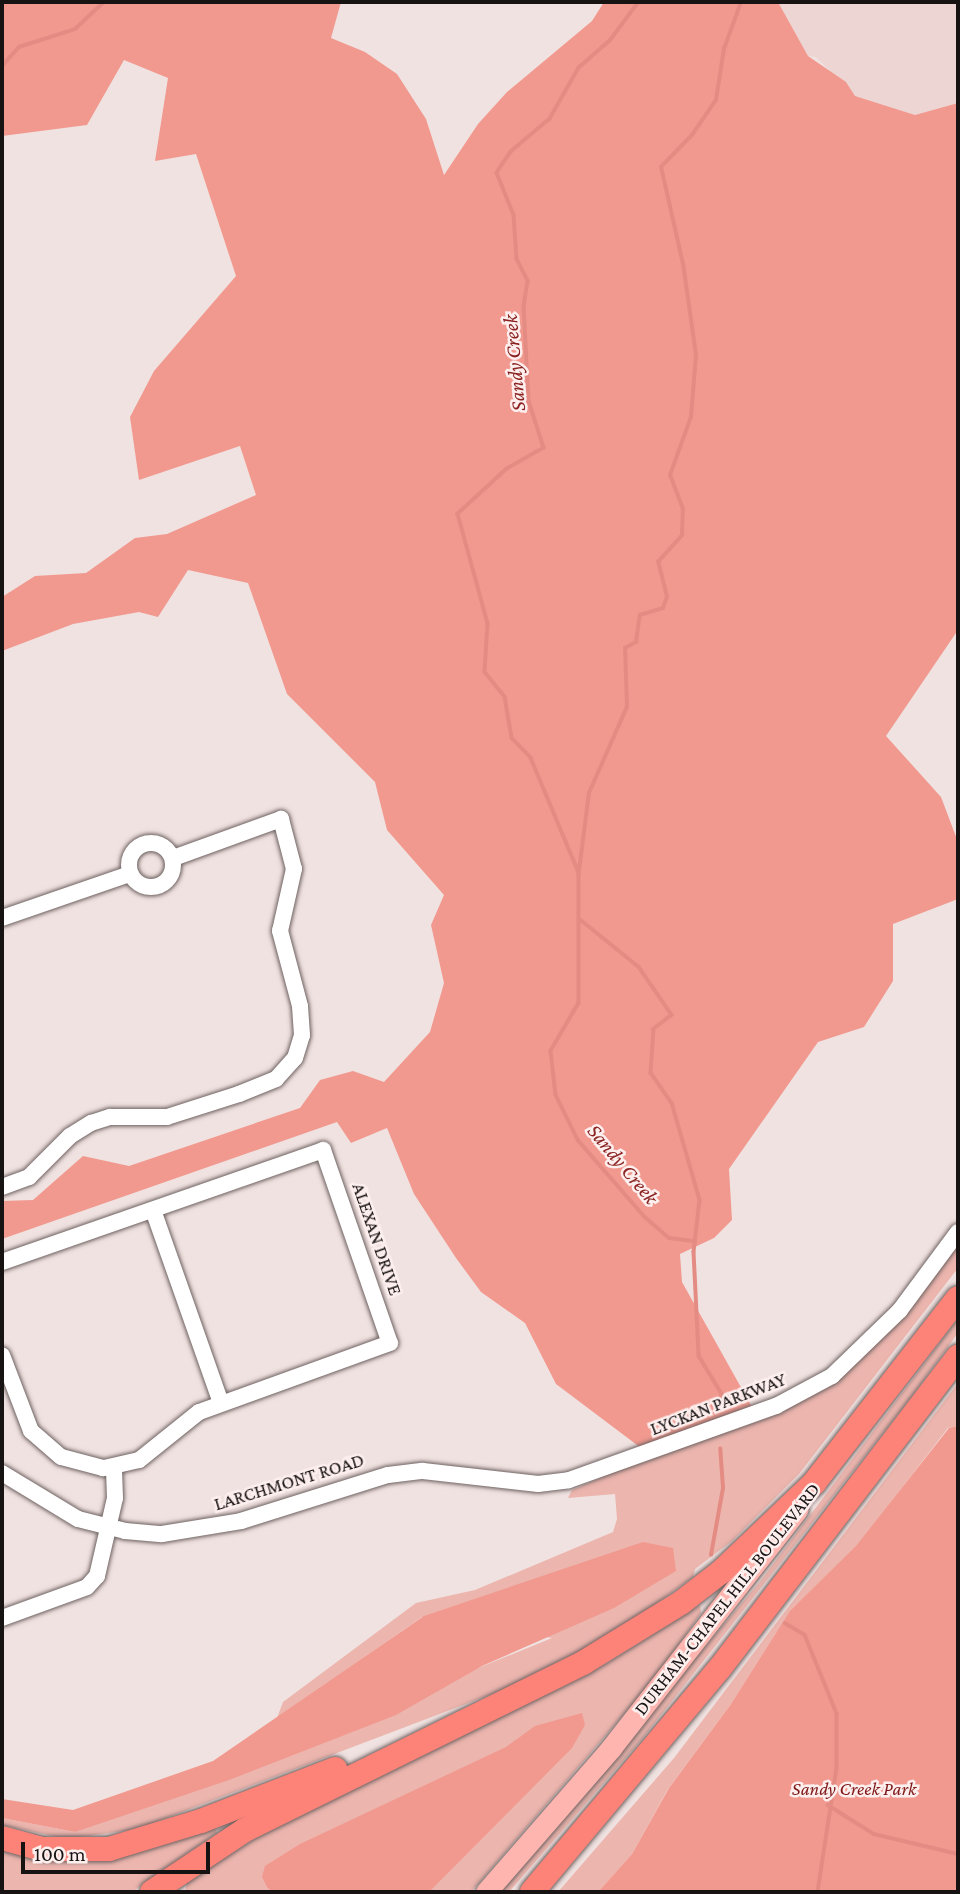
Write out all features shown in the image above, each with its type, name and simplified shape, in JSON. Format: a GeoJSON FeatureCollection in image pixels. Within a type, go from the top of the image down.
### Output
{"type":"FeatureCollection","features":[{"type":"Feature","properties":{"kind":"highway","name":"DURHAM-CHAPEL HILL BOULEVARD"},"geometry":{"type":"LineString","coordinates":[[846,1447],[958,1298]]}},
{"type":"Feature","properties":{"kind":"highway","name":"DURHAM-CHAPEL HILL BOULEVARD"},"geometry":{"type":"LineString","coordinates":[[532,1892],[720,1668],[958,1357]]}},
{"type":"Feature","properties":{"kind":"highway"},"geometry":{"type":"LineString","coordinates":[[152,1892],[245,1830],[525,1693],[622,1641],[701,1588],[789,1510],[846,1447]]}},
{"type":"Feature","properties":{"kind":"highway"},"geometry":{"type":"LineString","coordinates":[[2,1838],[42,1849],[84,1851],[146,1840],[525,1693]]}},
{"type":"Feature","properties":{"kind":"main road","name":"DURHAM-CHAPEL HILL BOULEVARD"},"geometry":{"type":"LineString","coordinates":[[486,1892],[611,1748],[846,1447]]}},
{"type":"Feature","properties":{"kind":"street"},"geometry":{"type":"LineString","coordinates":[[2,1187],[29,1177],[91,1123],[110,1117],[167,1117],[215,1102],[276,1079],[295,1058],[302,1035],[300,1006],[280,931],[293,869],[281,819],[173,858]]}},
{"type":"Feature","properties":{"kind":"street"},"geometry":{"type":"LineString","coordinates":[[143,844],[164,847],[173,858],[173,873],[163,885],[148,888],[130,874],[132,853],[143,844]]}},
{"type":"Feature","properties":{"kind":"street"},"geometry":{"type":"LineString","coordinates":[[2,918],[130,874]]}},
{"type":"Feature","properties":{"kind":"street","name":"ALEXAN DRIVE"},"geometry":{"type":"LineString","coordinates":[[2,1262],[323,1150],[390,1343],[221,1403],[187,1419],[149,1454],[114,1467],[82,1465],[45,1446],[31,1430],[4,1372],[2,1355]]}},
{"type":"Feature","properties":{"kind":"street"},"geometry":{"type":"LineString","coordinates":[[153,1210],[221,1403]]}},
{"type":"Feature","properties":{"kind":"street","name":"LYCKAN PARKWAY"},"geometry":{"type":"LineString","coordinates":[[600,1471],[776,1406],[832,1376],[900,1310],[958,1232]]}},
{"type":"Feature","properties":{"kind":"street"},"geometry":{"type":"LineString","coordinates":[[2,1618],[87,1587],[102,1565],[115,1498],[114,1467]]}},
{"type":"Feature","properties":{"kind":"street","name":"LARCHMONT ROAD"},"geometry":{"type":"LineString","coordinates":[[2,1473],[63,1512],[108,1528],[162,1534],[212,1528],[362,1480],[408,1472],[538,1484],[600,1471]]}},
{"type":"Feature","properties":{"kind":"shaded area"},"geometry":{"type":"Polygon","coordinates":[[[778,2],[958,2],[958,103],[915,115],[855,96],[816,57],[808,56],[778,2]]]}},
{"type":"Feature","properties":{"kind":"shaded area"},"geometry":{"type":"Polygon","coordinates":[[[958,1241],[958,1268],[799,1474],[732,1541],[695,1569],[693,1577],[635,1619],[559,1664],[500,1691],[137,1829],[67,1839],[2,1825],[2,1818],[75,1832],[552,1638],[422,1617],[277,1718],[283,1702],[416,1603],[475,1590],[613,1532],[617,1519],[615,1494],[568,1498],[572,1490],[843,1375],[916,1302],[958,1241]]]}},
{"type":"Feature","properties":{"kind":"shaded area"},"geometry":{"type":"Polygon","coordinates":[[[958,1319],[958,1333],[908,1401],[642,1739],[509,1892],[498,1892],[759,1583],[958,1319]]]}},
{"type":"Feature","properties":{"kind":"shaded area"},"geometry":{"type":"Polygon","coordinates":[[[958,1383],[958,1426],[948,1428],[857,1546],[790,1612],[731,1704],[668,1789],[632,1854],[598,1892],[558,1892],[674,1758],[958,1383]]]}},
{"type":"Feature","properties":{"kind":"shaded area"},"geometry":{"type":"Polygon","coordinates":[[[700,1605],[701,1613],[655,1678],[471,1892],[185,1892],[187,1882],[256,1838],[606,1664],[700,1605]]]}},
{"type":"Feature","properties":{"kind":"shaded area"},"geometry":{"type":"Polygon","coordinates":[[[213,1824],[217,1833],[132,1892],[2,1892],[2,1846],[29,1854],[213,1824]]]}},
{"type":"Feature","properties":{"kind":"green space"},"geometry":{"type":"Polygon","coordinates":[[[2,2],[341,2],[331,38],[365,52],[397,74],[426,119],[444,175],[478,124],[507,92],[592,21],[604,2],[778,2],[808,56],[846,82],[855,96],[915,115],[958,103],[958,630],[886,736],[941,797],[958,842],[958,899],[893,924],[893,981],[864,1027],[818,1042],[729,1169],[732,1220],[714,1238],[680,1254],[682,1282],[752,1407],[641,1448],[556,1384],[525,1323],[481,1292],[456,1258],[414,1194],[387,1128],[351,1143],[337,1122],[2,1239],[2,1201],[33,1200],[83,1156],[129,1166],[300,1108],[320,1080],[353,1071],[384,1082],[430,1032],[444,983],[431,925],[444,895],[387,830],[375,782],[287,694],[248,583],[188,570],[158,617],[139,612],[73,624],[2,651],[2,597],[35,576],[86,573],[135,538],[167,534],[256,495],[240,446],[139,480],[130,417],[154,371],[236,276],[196,154],[155,161],[168,78],[124,60],[87,125],[2,136],[2,2]]]}},
{"type":"Feature","properties":{"kind":"green space","name":"Sandy Creek Park"},"geometry":{"type":"Polygon","coordinates":[[[958,1426],[958,1892],[598,1892],[632,1854],[669,1788],[731,1704],[790,1611],[856,1546],[949,1428],[958,1426]]]}},
{"type":"Feature","properties":{"kind":"green space"},"geometry":{"type":"Polygon","coordinates":[[[643,1542],[673,1548],[676,1571],[614,1608],[482,1666],[396,1715],[229,1780],[75,1832],[2,1818],[2,1799],[73,1810],[213,1761],[424,1616],[643,1542]]]}},
{"type":"Feature","properties":{"kind":"green space"},"geometry":{"type":"Polygon","coordinates":[[[582,1713],[585,1725],[572,1748],[429,1892],[272,1892],[267,1887],[262,1877],[265,1866],[300,1844],[506,1747],[535,1726],[582,1713]]]}},
{"type":"Feature","properties":{"kind":"waterway"},"geometry":{"type":"LineString","coordinates":[[2,66],[19,47],[75,29],[104,2]]}},
{"type":"Feature","properties":{"kind":"waterway","name":"Sandy Creek"},"geometry":{"type":"LineString","coordinates":[[639,2],[610,41],[579,68],[550,119],[511,152],[497,173],[514,215],[517,259],[528,281],[524,306],[529,401],[544,448],[507,469],[458,514],[488,624],[485,672],[505,697],[512,738],[531,758],[579,873],[579,1003],[551,1051],[556,1095],[578,1140],[644,1216],[669,1238],[695,1241]]}},
{"type":"Feature","properties":{"kind":"waterway"},"geometry":{"type":"LineString","coordinates":[[579,871],[589,793],[627,707],[625,648],[636,642],[640,615],[663,608],[667,597],[658,562],[682,535],[683,509],[670,475],[691,417],[696,355],[683,264],[661,167],[692,135],[716,100],[724,49],[741,2]]}},
{"type":"Feature","properties":{"kind":"waterway","name":"Sandy Creek"},"geometry":{"type":"LineString","coordinates":[[581,920],[639,967],[672,1015],[654,1029],[651,1073],[672,1103],[700,1200],[694,1252],[699,1356],[722,1394],[719,1409]]}},
{"type":"Feature","properties":{"kind":"waterway","name":"Sandy Creek"},"geometry":{"type":"LineString","coordinates":[[711,1555],[723,1488],[720,1449]]}},
{"type":"Feature","properties":{"kind":"waterway","name":"Sandy Creek"},"geometry":{"type":"LineString","coordinates":[[785,1623],[805,1635],[837,1714],[837,1768],[818,1892]]}},
{"type":"Feature","properties":{"kind":"waterway"},"geometry":{"type":"LineString","coordinates":[[828,1805],[874,1834],[958,1854]]}}]}
